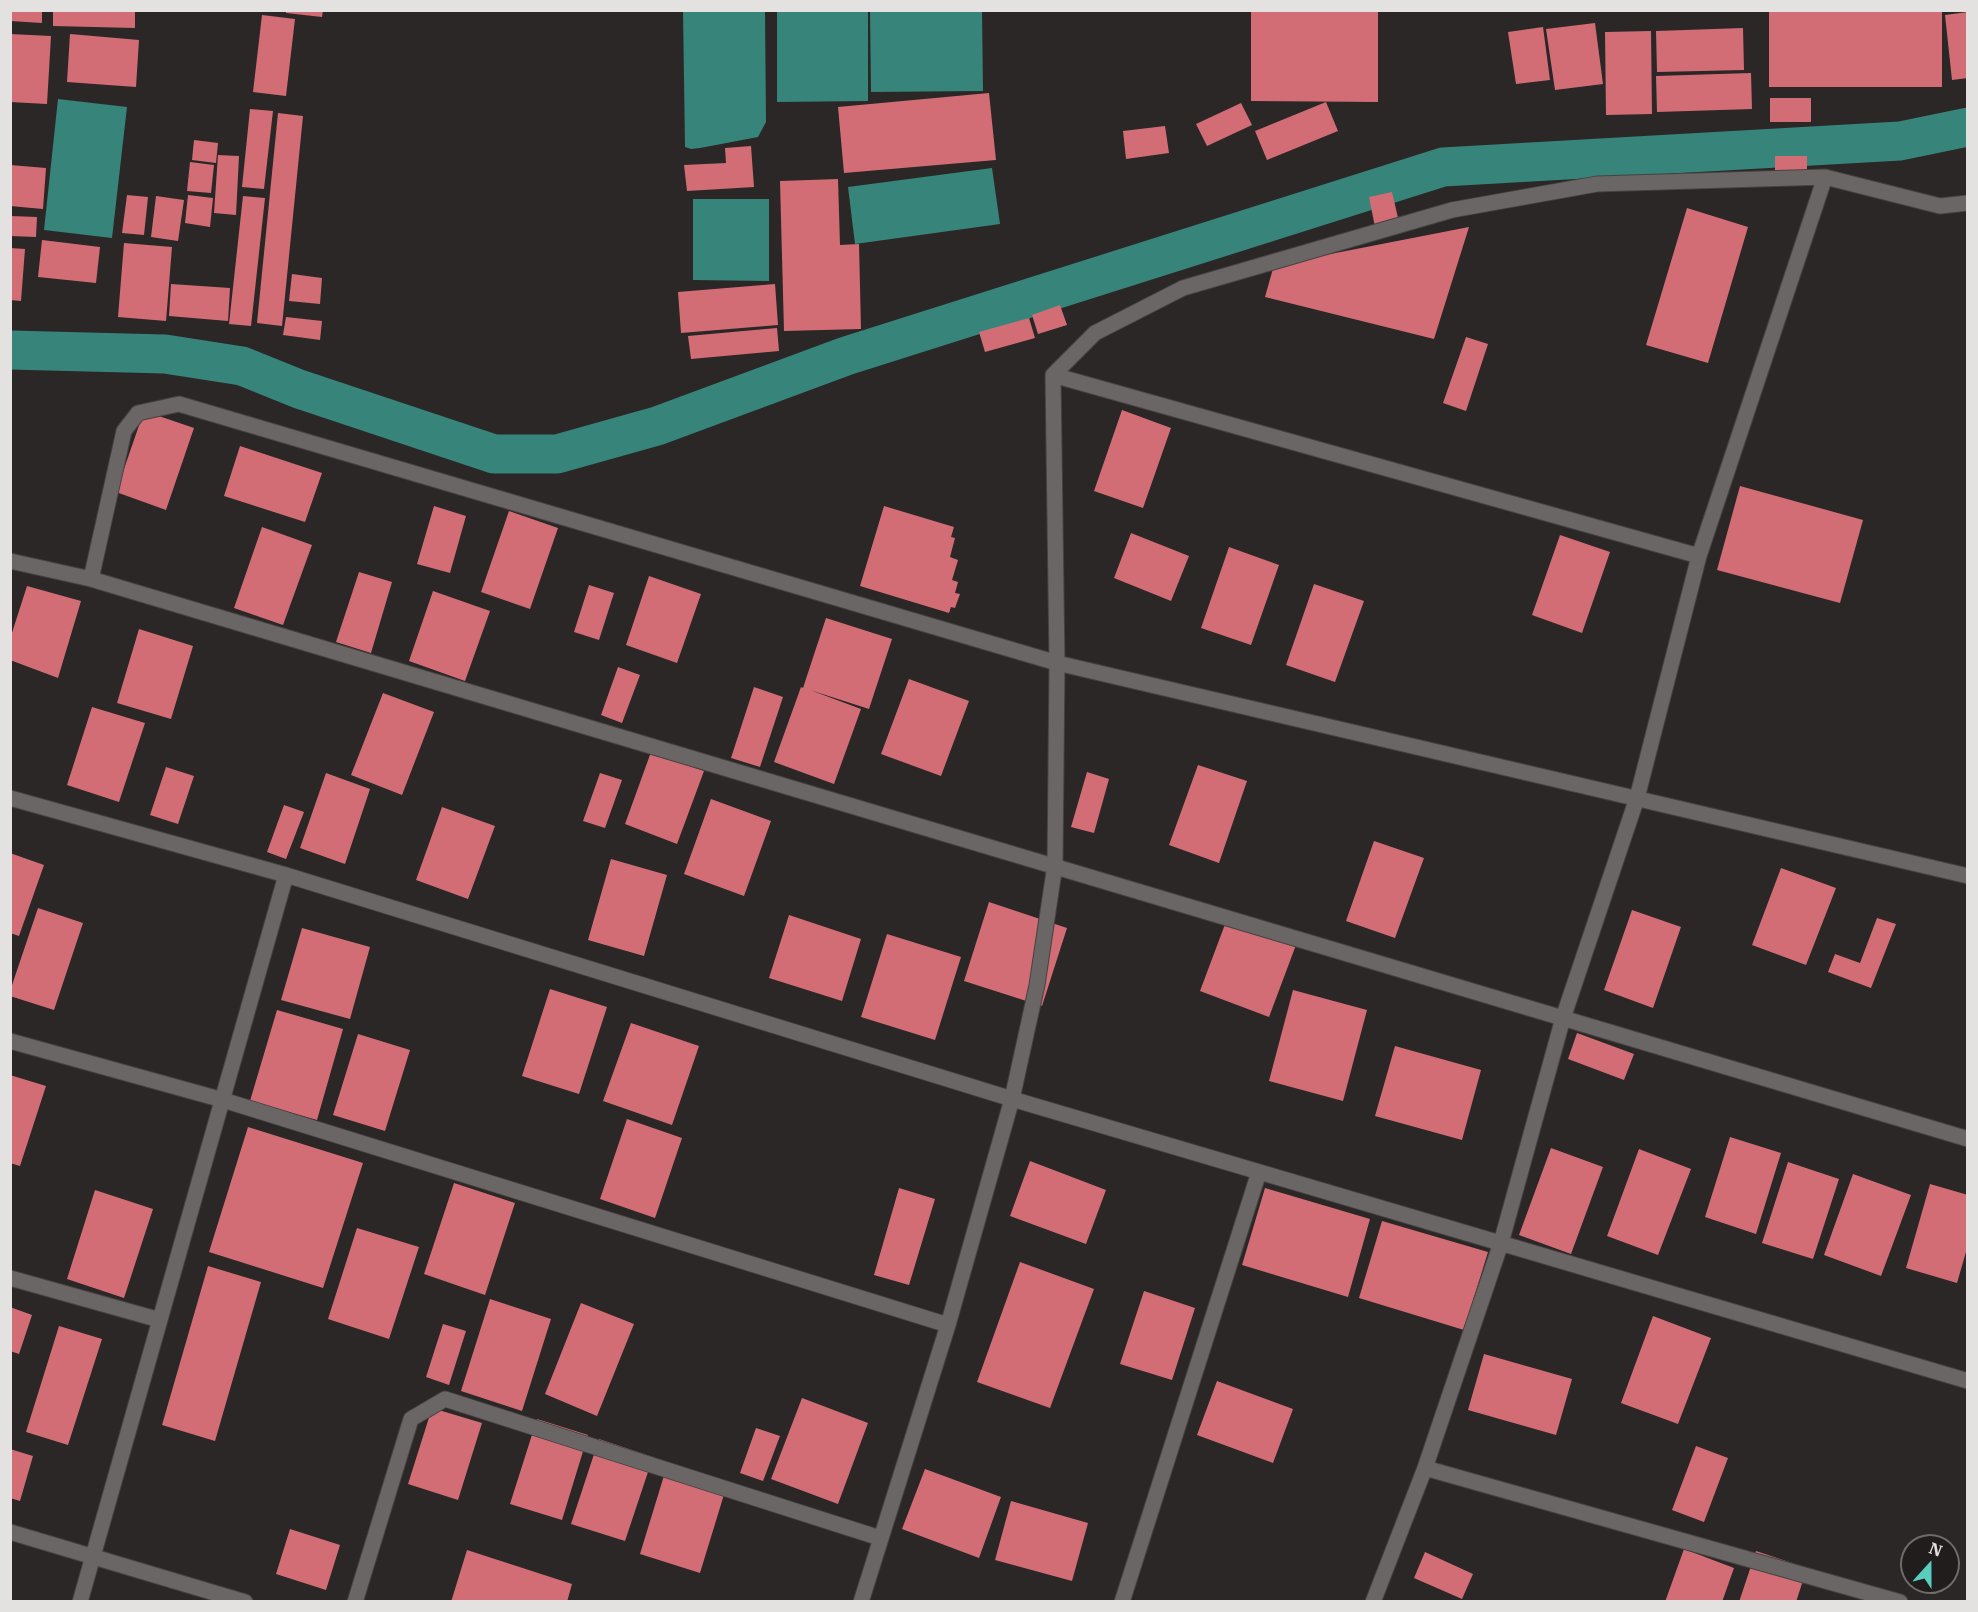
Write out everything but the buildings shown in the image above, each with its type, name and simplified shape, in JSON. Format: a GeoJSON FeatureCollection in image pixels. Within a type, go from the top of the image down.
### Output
{"type":"FeatureCollection","features":[{"type":"Feature","properties":{"kind":"street"},"geometry":{"type":"LineString","coordinates":[[1373,1602],[1425,1468],[1501,1243],[1563,1018],[1637,798],[1699,556],[1825,177]]}},
{"type":"Feature","properties":{"kind":"street"},"geometry":{"type":"LineString","coordinates":[[861,1602],[948,1325],[1012,1099],[1037,985],[1054,865],[1057,663],[1053,375],[1095,333],[1183,288],[1452,210],[1596,184],[1825,177],[1940,206],[1968,202]]}},
{"type":"Feature","properties":{"kind":"street"},"geometry":{"type":"LineString","coordinates":[[1053,375],[1699,556]]}},
{"type":"Feature","properties":{"kind":"street"},"geometry":{"type":"LineString","coordinates":[[91,579],[124,431],[138,413],[179,404],[1057,663],[1968,876]]}},
{"type":"Feature","properties":{"kind":"street"},"geometry":{"type":"LineString","coordinates":[[10,561],[91,579],[1968,1139]]}},
{"type":"Feature","properties":{"kind":"street"},"geometry":{"type":"LineString","coordinates":[[10,798],[286,875],[1012,1099],[1968,1382]]}},
{"type":"Feature","properties":{"kind":"street"},"geometry":{"type":"LineString","coordinates":[[80,1602],[286,875]]}},
{"type":"Feature","properties":{"kind":"street"},"geometry":{"type":"LineString","coordinates":[[10,1041],[223,1100],[948,1325]]}},
{"type":"Feature","properties":{"kind":"street"},"geometry":{"type":"LineString","coordinates":[[1122,1602],[1259,1172]]}},
{"type":"Feature","properties":{"kind":"street"},"geometry":{"type":"LineString","coordinates":[[10,1278],[160,1320]]}},
{"type":"Feature","properties":{"kind":"street"},"geometry":{"type":"LineString","coordinates":[[355,1602],[411,1419],[445,1399],[880,1538]]}},
{"type":"Feature","properties":{"kind":"street"},"geometry":{"type":"LineString","coordinates":[[1425,1468],[1900,1602]]}},
{"type":"Feature","properties":{"kind":"street"},"geometry":{"type":"LineString","coordinates":[[10,1532],[245,1602]]}},
{"type":"Feature","properties":{"kind":"shaded area"},"geometry":{"type":"Polygon","coordinates":[[[683,11],[765,11],[766,122],[758,137],[700,148],[685,147],[683,11]]]}},
{"type":"Feature","properties":{"kind":"shaded area"},"geometry":{"type":"Polygon","coordinates":[[[777,11],[868,11],[868,101],[777,102],[777,11]]]}},
{"type":"Feature","properties":{"kind":"shaded area"},"geometry":{"type":"Polygon","coordinates":[[[870,11],[982,11],[983,91],[871,92],[870,11]]]}},
{"type":"Feature","properties":{"kind":"shaded area"},"geometry":{"type":"Polygon","coordinates":[[[58,99],[127,107],[112,238],[44,230],[58,99]]]}},
{"type":"Feature","properties":{"kind":"shaded area"},"geometry":{"type":"Polygon","coordinates":[[[992,168],[1000,224],[855,244],[848,187],[992,168]]]}},
{"type":"Feature","properties":{"kind":"shaded area"},"geometry":{"type":"Polygon","coordinates":[[[693,199],[769,199],[769,281],[693,280],[693,199]]]}},
{"type":"Feature","properties":{"kind":"waterway"},"geometry":{"type":"LineString","coordinates":[[10,350],[165,354],[242,366],[299,389],[494,454],[557,454],[657,426],[846,356],[1443,167],[1900,141],[1968,127]]}}]}
